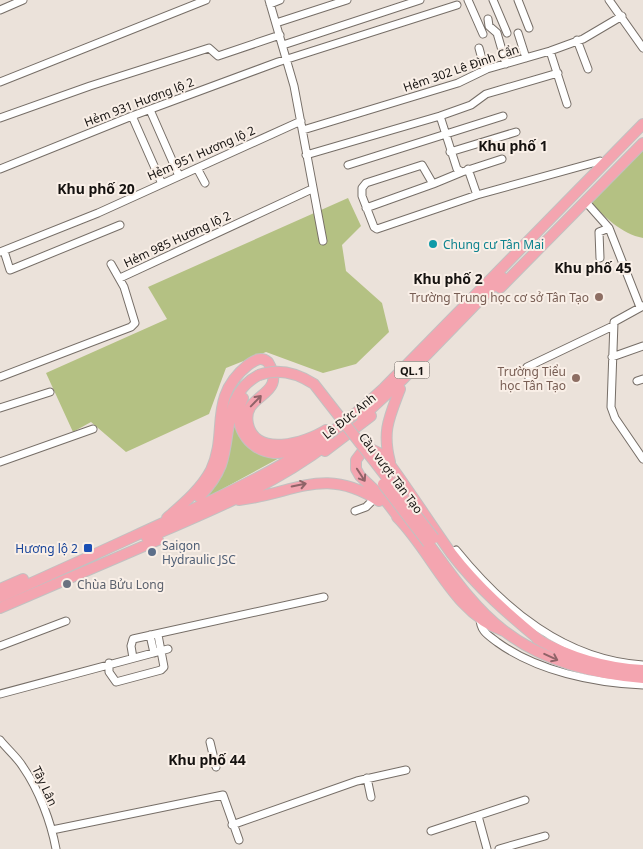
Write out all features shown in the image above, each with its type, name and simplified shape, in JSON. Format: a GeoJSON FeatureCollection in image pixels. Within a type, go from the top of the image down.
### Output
{"type":"FeatureCollection","features":[{"type":"Feature","properties":{"kind":"highway","name":"Lê Đức Anh"},"geometry":{"type":"LineString","coordinates":[[132,541],[175,517],[256,480],[319,442],[352,416],[643,124]]}},
{"type":"Feature","properties":{"kind":"highway","name":"Lê Đức Anh"},"geometry":{"type":"LineString","coordinates":[[244,500],[318,456],[375,412],[400,389],[628,157],[643,137]]}},
{"type":"Feature","properties":{"kind":"highway","name":"Lê Đức Anh"},"geometry":{"type":"LineString","coordinates":[[1,604],[226,506],[311,456],[372,408],[403,380],[643,137]]}},
{"type":"Feature","properties":{"kind":"highway","name":"Lê Đức Anh"},"geometry":{"type":"LineString","coordinates":[[0,590],[136,530],[154,528],[191,496],[206,478],[215,458],[221,408],[226,392],[241,371],[259,358],[266,359],[271,366],[273,385],[270,391],[252,403],[248,414],[248,422],[253,434],[259,440],[268,444],[279,445],[306,440],[320,434],[382,386],[600,161],[626,141]]}},
{"type":"Feature","properties":{"kind":"highway"},"geometry":{"type":"LineString","coordinates":[[175,517],[200,495],[215,478],[224,456],[235,398],[246,384],[285,372],[301,376],[314,384],[431,541],[466,592],[504,631]]}},
{"type":"Feature","properties":{"kind":"highway"},"geometry":{"type":"LineString","coordinates":[[259,379],[244,395],[239,408],[240,428],[250,442],[262,450],[278,453],[319,442]]}},
{"type":"Feature","properties":{"kind":"highway"},"geometry":{"type":"LineString","coordinates":[[391,466],[385,439],[386,428],[400,389]]}},
{"type":"Feature","properties":{"kind":"highway"},"geometry":{"type":"LineString","coordinates":[[250,442],[267,447],[279,445]]}},
{"type":"Feature","properties":{"kind":"highway"},"geometry":{"type":"LineString","coordinates":[[542,642],[496,602],[451,553],[383,455],[371,449],[362,452],[356,463],[360,476],[386,501],[454,590],[488,625],[504,631],[551,658],[568,664],[621,676],[643,678]]}},
{"type":"Feature","properties":{"kind":"highway"},"geometry":{"type":"LineString","coordinates":[[226,506],[295,486],[330,483],[352,488],[371,496],[402,522]]}},
{"type":"Feature","properties":{"kind":"highway","name":"Lê Đức Anh"},"geometry":{"type":"LineString","coordinates":[[1,604],[88,560],[132,541],[226,506]]}},
{"type":"Feature","properties":{"kind":"highway"},"geometry":{"type":"LineString","coordinates":[[431,541],[470,585],[512,624],[542,642],[590,661],[643,670]]}},
{"type":"Feature","properties":{"kind":"street"},"geometry":{"type":"LineString","coordinates":[[0,10],[23,0]]}},
{"type":"Feature","properties":{"kind":"street"},"geometry":{"type":"LineString","coordinates":[[0,82],[206,0]]}},
{"type":"Feature","properties":{"kind":"street"},"geometry":{"type":"LineString","coordinates":[[280,0],[270,2],[276,23],[276,36],[283,45],[283,60],[298,123],[303,130],[311,190],[323,241]]}},
{"type":"Feature","properties":{"kind":"street"},"geometry":{"type":"LineString","coordinates":[[276,23],[347,0]]}},
{"type":"Feature","properties":{"kind":"street"},"geometry":{"type":"LineString","coordinates":[[283,45],[420,0]]}},
{"type":"Feature","properties":{"kind":"street"},"geometry":{"type":"LineString","coordinates":[[468,0],[482,34]]}},
{"type":"Feature","properties":{"kind":"street"},"geometry":{"type":"LineString","coordinates":[[493,0],[507,32]]}},
{"type":"Feature","properties":{"kind":"street"},"geometry":{"type":"LineString","coordinates":[[518,0],[530,28]]}},
{"type":"Feature","properties":{"kind":"street"},"geometry":{"type":"LineString","coordinates":[[609,0],[643,48]]}},
{"type":"Feature","properties":{"kind":"street","name":"Hẻm 931 Hương lộ 2"},"geometry":{"type":"LineString","coordinates":[[0,169],[132,116],[283,60],[457,5]]}},
{"type":"Feature","properties":{"kind":"street","name":"Hẻm 302 Lê Đình Cẩn"},"geometry":{"type":"LineString","coordinates":[[303,130],[458,83],[485,70],[550,51],[578,40],[622,16]]}},
{"type":"Feature","properties":{"kind":"street"},"geometry":{"type":"LineString","coordinates":[[488,19],[489,26],[497,33],[506,64]]}},
{"type":"Feature","properties":{"kind":"street"},"geometry":{"type":"LineString","coordinates":[[518,34],[526,58]]}},
{"type":"Feature","properties":{"kind":"street"},"geometry":{"type":"LineString","coordinates":[[0,118],[90,86],[209,48],[218,56],[276,36]]}},
{"type":"Feature","properties":{"kind":"street"},"geometry":{"type":"LineString","coordinates":[[578,40],[588,68]]}},
{"type":"Feature","properties":{"kind":"street"},"geometry":{"type":"LineString","coordinates":[[479,48],[485,70]]}},
{"type":"Feature","properties":{"kind":"street"},"geometry":{"type":"LineString","coordinates":[[550,51],[566,104]]}},
{"type":"Feature","properties":{"kind":"street"},"geometry":{"type":"LineString","coordinates":[[306,155],[440,116],[471,105],[486,94],[558,73]]}},
{"type":"Feature","properties":{"kind":"street"},"geometry":{"type":"LineString","coordinates":[[150,110],[179,176]]}},
{"type":"Feature","properties":{"kind":"street"},"geometry":{"type":"LineString","coordinates":[[132,116],[162,184]]}},
{"type":"Feature","properties":{"kind":"street"},"geometry":{"type":"LineString","coordinates":[[440,116],[457,169],[465,171]]}},
{"type":"Feature","properties":{"kind":"street"},"geometry":{"type":"LineString","coordinates":[[348,165],[504,116]]}},
{"type":"Feature","properties":{"kind":"street","name":"Hẻm 951 Hương lộ 2"},"geometry":{"type":"LineString","coordinates":[[2,252],[162,184],[298,123]]}},
{"type":"Feature","properties":{"kind":"street"},"geometry":{"type":"LineString","coordinates":[[450,152],[516,132]]}},
{"type":"Feature","properties":{"kind":"street"},"geometry":{"type":"LineString","coordinates":[[366,208],[502,159]]}},
{"type":"Feature","properties":{"kind":"street"},"geometry":{"type":"LineString","coordinates":[[433,184],[422,164],[366,183],[361,192],[374,227],[377,228],[477,196],[600,161]]}},
{"type":"Feature","properties":{"kind":"street"},"geometry":{"type":"LineString","coordinates":[[197,168],[205,183]]}},
{"type":"Feature","properties":{"kind":"street"},"geometry":{"type":"LineString","coordinates":[[465,171],[477,196]]}},
{"type":"Feature","properties":{"kind":"street","name":"Hẻm 985 Hương lộ 2"},"geometry":{"type":"LineString","coordinates":[[0,377],[131,327],[136,320],[120,278],[311,190]]}},
{"type":"Feature","properties":{"kind":"street"},"geometry":{"type":"LineString","coordinates":[[532,387],[526,370],[539,360],[612,326],[614,322],[642,306],[609,228],[585,201]]}},
{"type":"Feature","properties":{"kind":"street"},"geometry":{"type":"LineString","coordinates":[[2,252],[10,270],[120,225]]}},
{"type":"Feature","properties":{"kind":"street"},"geometry":{"type":"LineString","coordinates":[[600,258],[599,232],[609,228]]}},
{"type":"Feature","properties":{"kind":"street"},"geometry":{"type":"LineString","coordinates":[[111,264],[120,278]]}},
{"type":"Feature","properties":{"kind":"street"},"geometry":{"type":"LineString","coordinates":[[612,326],[611,407],[615,418],[643,459]]}},
{"type":"Feature","properties":{"kind":"street"},"geometry":{"type":"LineString","coordinates":[[612,357],[643,346]]}},
{"type":"Feature","properties":{"kind":"street"},"geometry":{"type":"LineString","coordinates":[[0,408],[50,392]]}},
{"type":"Feature","properties":{"kind":"street"},"geometry":{"type":"LineString","coordinates":[[0,462],[93,429]]}},
{"type":"Feature","properties":{"kind":"street"},"geometry":{"type":"LineString","coordinates":[[354,511],[366,507],[371,496]]}},
{"type":"Feature","properties":{"kind":"street"},"geometry":{"type":"LineString","coordinates":[[451,553],[456,550],[496,595],[525,620],[553,638],[593,656],[643,665]]}},
{"type":"Feature","properties":{"kind":"street"},"geometry":{"type":"LineString","coordinates":[[133,658],[131,646],[133,639],[324,597]]}},
{"type":"Feature","properties":{"kind":"street"},"geometry":{"type":"LineString","coordinates":[[480,618],[481,626],[486,633],[508,649],[540,664],[599,679],[643,684]]}},
{"type":"Feature","properties":{"kind":"street"},"geometry":{"type":"LineString","coordinates":[[0,646],[66,621]]}},
{"type":"Feature","properties":{"kind":"street"},"geometry":{"type":"LineString","coordinates":[[150,635],[154,653]]}},
{"type":"Feature","properties":{"kind":"street"},"geometry":{"type":"LineString","coordinates":[[109,664],[112,679],[116,682],[161,670],[164,667],[165,650],[158,635]]}},
{"type":"Feature","properties":{"kind":"street"},"geometry":{"type":"LineString","coordinates":[[0,694],[165,650]]}},
{"type":"Feature","properties":{"kind":"street","name":"Tây Lân"},"geometry":{"type":"LineString","coordinates":[[0,740],[23,767],[52,830],[56,849]]}},
{"type":"Feature","properties":{"kind":"street"},"geometry":{"type":"LineString","coordinates":[[210,742],[216,767]]}},
{"type":"Feature","properties":{"kind":"street"},"geometry":{"type":"LineString","coordinates":[[232,825],[367,778],[406,770]]}},
{"type":"Feature","properties":{"kind":"street"},"geometry":{"type":"LineString","coordinates":[[367,778],[371,797]]}},
{"type":"Feature","properties":{"kind":"street"},"geometry":{"type":"LineString","coordinates":[[52,830],[223,795],[232,825],[239,840]]}},
{"type":"Feature","properties":{"kind":"street"},"geometry":{"type":"LineString","coordinates":[[431,831],[525,800]]}},
{"type":"Feature","properties":{"kind":"street"},"geometry":{"type":"LineString","coordinates":[[478,816],[487,849]]}},
{"type":"Feature","properties":{"kind":"street"},"geometry":{"type":"LineString","coordinates":[[499,849],[545,836]]}},
{"type":"Feature","properties":{"kind":"green space"},"geometry":{"type":"Polygon","coordinates":[[[643,147],[643,238],[620,228],[601,213],[590,201],[643,147]]]}},
{"type":"Feature","properties":{"kind":"green space"},"geometry":{"type":"Polygon","coordinates":[[[348,198],[361,226],[342,245],[346,271],[382,303],[389,332],[356,364],[323,373],[266,352],[226,368],[209,414],[126,452],[91,422],[73,432],[46,373],[167,319],[148,287],[348,198]]]}},
{"type":"Feature","properties":{"kind":"green space"},"geometry":{"type":"Polygon","coordinates":[[[235,415],[236,420],[283,456],[204,499],[235,415]]]}},
{"type":"Feature","properties":{"kind":"place","name":"Chung cư Tân Mai"},"geometry":{"type":"Point","coordinates":[433,244]}},
{"type":"Feature","properties":{"kind":"place","name":"Trường Trung học cơ sở Tân Tạo"},"geometry":{"type":"Point","coordinates":[599,297]}},
{"type":"Feature","properties":{"kind":"place","name":"Trường Tiểu học Tân Tạo"},"geometry":{"type":"Point","coordinates":[576,378]}},
{"type":"Feature","properties":{"kind":"place","name":"Hương lộ 2"},"geometry":{"type":"Point","coordinates":[88,548]}},
{"type":"Feature","properties":{"kind":"place","name":"Saigon Hydraulic JSC"},"geometry":{"type":"Point","coordinates":[152,552]}},
{"type":"Feature","properties":{"kind":"place","name":"Chùa Bửu Long"},"geometry":{"type":"Point","coordinates":[67,584]}},
{"type":"Feature","properties":{"kind":"district","name":"Khu phố 1"},"geometry":{"type":"Point","coordinates":[513,145]}},
{"type":"Feature","properties":{"kind":"district","name":"Khu phố 20"},"geometry":{"type":"Point","coordinates":[96,188]}},
{"type":"Feature","properties":{"kind":"district","name":"Khu phố 45"},"geometry":{"type":"Point","coordinates":[593,267]}},
{"type":"Feature","properties":{"kind":"district","name":"Khu phố 2"},"geometry":{"type":"Point","coordinates":[448,278]}},
{"type":"Feature","properties":{"kind":"district","name":"Khu phố 44"},"geometry":{"type":"Point","coordinates":[207,759]}}]}
